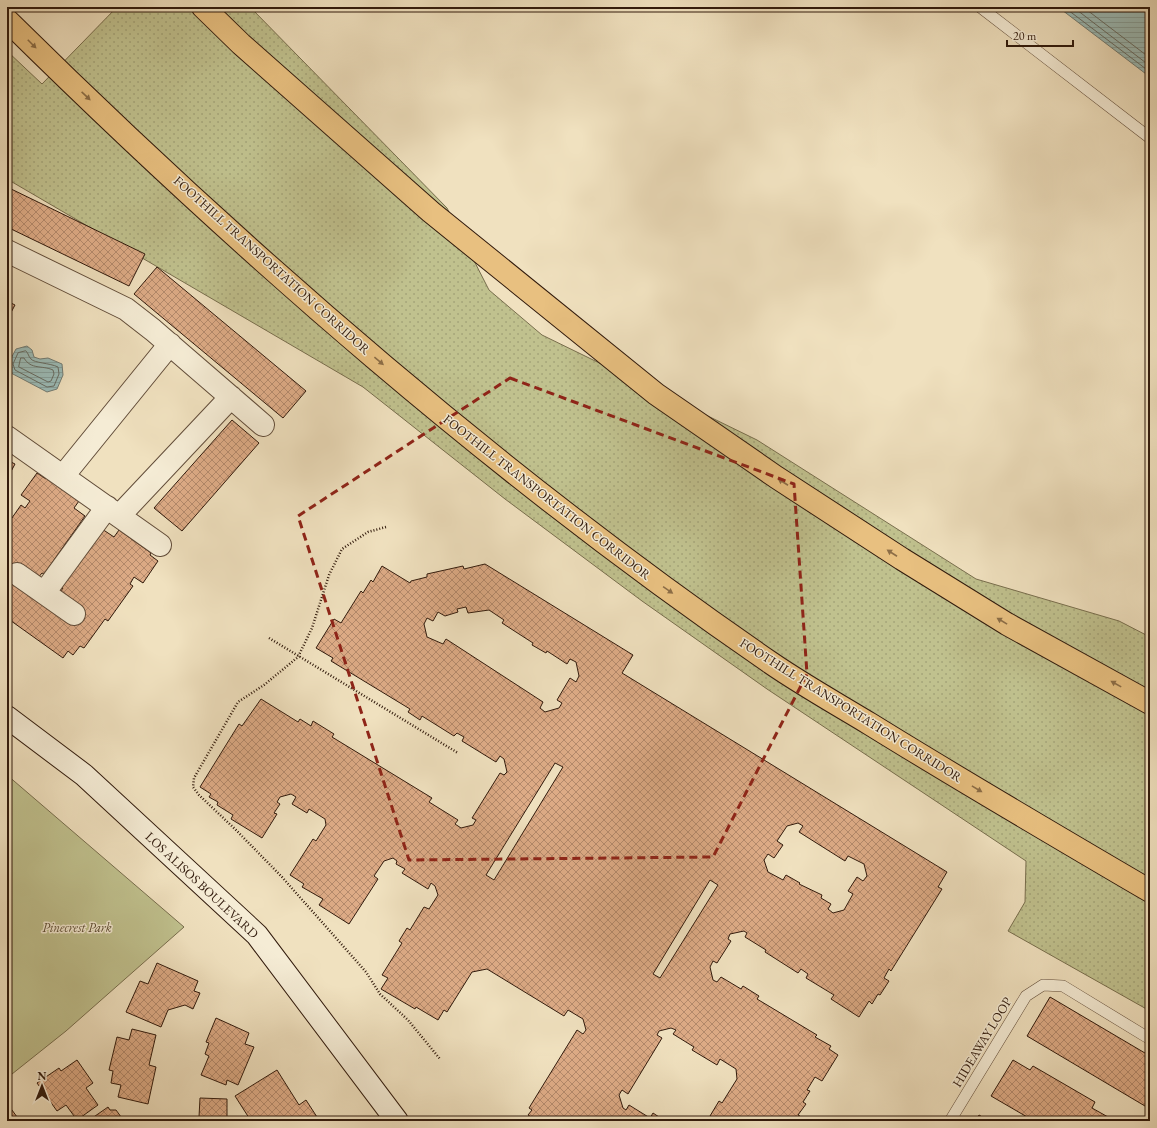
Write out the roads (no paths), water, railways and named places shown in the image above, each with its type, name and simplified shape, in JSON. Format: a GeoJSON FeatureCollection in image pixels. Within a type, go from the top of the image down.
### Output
{"type":"FeatureCollection","features":[{"type":"Feature","properties":{"kind":"highway"},"geometry":{"type":"LineString","coordinates":[[204,7],[242,44],[430,212],[656,394],[776,477],[908,563],[1007,624],[1150,703]]}},
{"type":"Feature","properties":{"kind":"highway","name":"FOOTHILL TRANSPORTATION CORRIDOR"},"geometry":{"type":"LineString","coordinates":[[7,20],[57,69],[295,290],[470,438],[652,579],[775,665],[903,745],[1150,891]]}},
{"type":"Feature","properties":{"kind":"street"},"geometry":{"type":"LineString","coordinates":[[7,251],[126,309],[170,344],[263,425]]}},
{"type":"Feature","properties":{"kind":"street"},"geometry":{"type":"LineString","coordinates":[[63,476],[170,344]]}},
{"type":"Feature","properties":{"kind":"street"},"geometry":{"type":"LineString","coordinates":[[44,593],[113,512],[231,397]]}},
{"type":"Feature","properties":{"kind":"street"},"geometry":{"type":"LineString","coordinates":[[7,437],[160,545]]}},
{"type":"Feature","properties":{"kind":"street"},"geometry":{"type":"LineString","coordinates":[[17,574],[74,614]]}},
{"type":"Feature","properties":{"kind":"street","name":"LOS ALISOS BOULEVARD"},"geometry":{"type":"LineString","coordinates":[[7,717],[84,775],[257,935],[397,1121]]}},
{"type":"Feature","properties":{"kind":"lane"},"geometry":{"type":"LineString","coordinates":[[980,7],[1150,138]]}},
{"type":"Feature","properties":{"kind":"lane","name":"HIDEAWAY LOOP"},"geometry":{"type":"LineString","coordinates":[[950,1121],[1026,996],[1044,985],[1063,986],[1150,1039]]}},
{"type":"Feature","properties":{"kind":"water"},"geometry":{"type":"Polygon","coordinates":[[[1058,7],[1150,7],[1150,77],[1058,7]]]}},
{"type":"Feature","properties":{"kind":"water"},"geometry":{"type":"Polygon","coordinates":[[[27,346],[32,350],[34,357],[40,359],[48,358],[62,364],[63,375],[57,389],[47,392],[11,373],[8,364],[16,349],[27,346]]]}},
{"type":"Feature","properties":{"kind":"park label","name":"Pinecrest Park"},"geometry":{"type":"Point","coordinates":[77,927]}}]}
